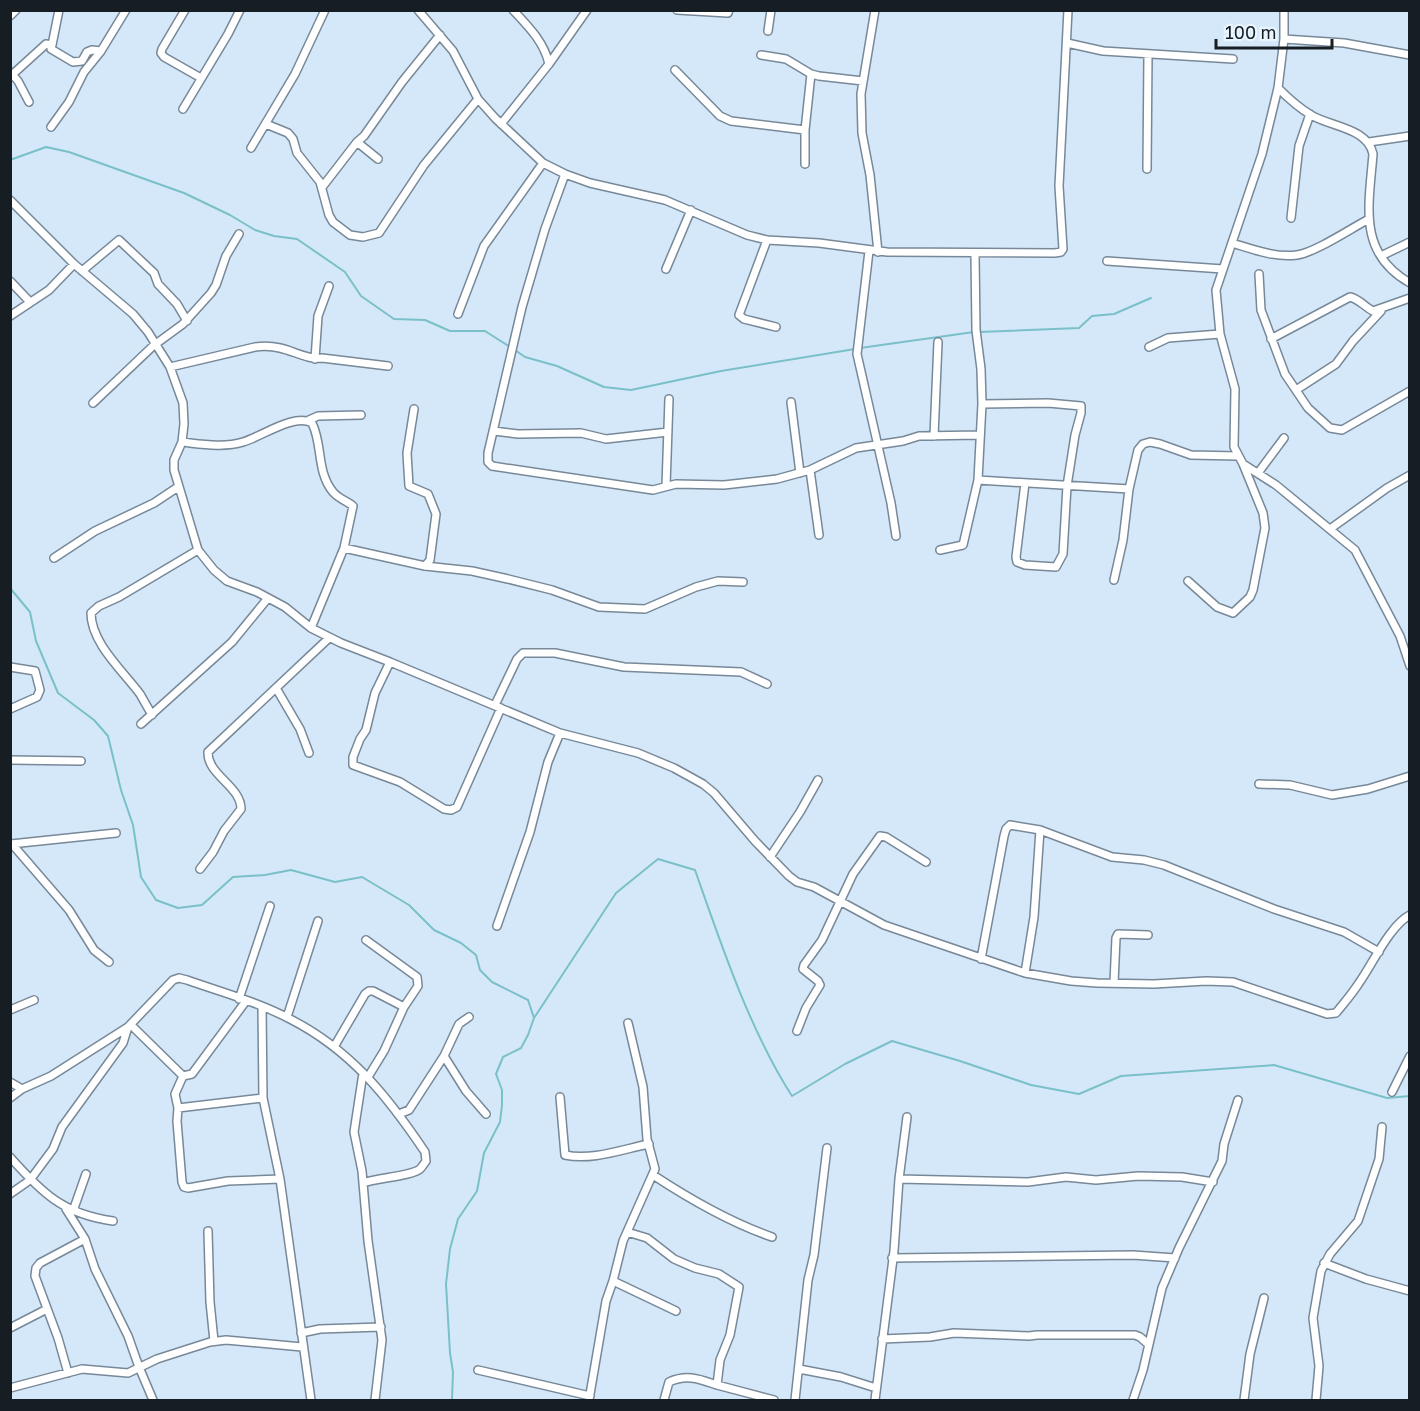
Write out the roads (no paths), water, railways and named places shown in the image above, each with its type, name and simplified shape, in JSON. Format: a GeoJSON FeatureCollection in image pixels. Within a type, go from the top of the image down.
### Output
{"type":"FeatureCollection","features":[{"type":"Feature","properties":{"kind":"street"},"geometry":{"type":"LineString","coordinates":[[10,16],[16,10]]}},
{"type":"Feature","properties":{"kind":"street"},"geometry":{"type":"LineString","coordinates":[[59,10],[51,48],[73,62],[82,61],[87,52],[101,51]]}},
{"type":"Feature","properties":{"kind":"street"},"geometry":{"type":"LineString","coordinates":[[51,127],[69,102],[84,72],[101,51],[126,10]]}},
{"type":"Feature","properties":{"kind":"street"},"geometry":{"type":"LineString","coordinates":[[184,10],[161,54],[201,78]]}},
{"type":"Feature","properties":{"kind":"street"},"geometry":{"type":"LineString","coordinates":[[183,109],[240,10]]}},
{"type":"Feature","properties":{"kind":"street"},"geometry":{"type":"LineString","coordinates":[[251,148],[295,74],[325,10]]}},
{"type":"Feature","properties":{"kind":"street"},"geometry":{"type":"LineString","coordinates":[[418,10],[453,51],[478,99],[543,163],[565,174],[590,183],[665,200],[747,235],[767,240],[819,243],[878,252],[975,254],[1055,254],[1063,249],[1059,176],[1068,10]]}},
{"type":"Feature","properties":{"kind":"street"},"geometry":{"type":"LineString","coordinates":[[513,10],[530,27],[543,46],[549,64]]}},
{"type":"Feature","properties":{"kind":"street"},"geometry":{"type":"LineString","coordinates":[[501,124],[549,64],[587,10]]}},
{"type":"Feature","properties":{"kind":"street"},"geometry":{"type":"LineString","coordinates":[[677,10],[728,13],[729,10]]}},
{"type":"Feature","properties":{"kind":"street"},"geometry":{"type":"LineString","coordinates":[[768,31],[771,10]]}},
{"type":"Feature","properties":{"kind":"street"},"geometry":{"type":"LineString","coordinates":[[875,10],[861,94],[862,133],[870,175],[878,252]]}},
{"type":"Feature","properties":{"kind":"street"},"geometry":{"type":"LineString","coordinates":[[1188,581],[1217,607],[1233,614],[1250,597],[1253,590],[1265,528],[1263,513],[1243,464],[1237,456],[1233,435],[1234,389],[1220,333],[1216,290],[1262,154],[1278,88],[1284,39],[1284,10]]}},
{"type":"Feature","properties":{"kind":"street"},"geometry":{"type":"LineString","coordinates":[[322,186],[364,136],[397,88],[440,35]]}},
{"type":"Feature","properties":{"kind":"street"},"geometry":{"type":"LineString","coordinates":[[1284,39],[1344,43],[1410,55]]}},
{"type":"Feature","properties":{"kind":"street"},"geometry":{"type":"LineString","coordinates":[[1067,43],[1092,50],[1233,59]]}},
{"type":"Feature","properties":{"kind":"street"},"geometry":{"type":"LineString","coordinates":[[29,102],[12,73],[45,44],[52,45]]}},
{"type":"Feature","properties":{"kind":"street"},"geometry":{"type":"LineString","coordinates":[[760,55],[786,59],[811,74],[863,81]]}},
{"type":"Feature","properties":{"kind":"street"},"geometry":{"type":"LineString","coordinates":[[1147,169],[1148,55]]}},
{"type":"Feature","properties":{"kind":"street"},"geometry":{"type":"LineString","coordinates":[[675,70],[720,116],[731,121],[805,130]]}},
{"type":"Feature","properties":{"kind":"street"},"geometry":{"type":"LineString","coordinates":[[805,164],[805,130],[811,74]]}},
{"type":"Feature","properties":{"kind":"street"},"geometry":{"type":"LineString","coordinates":[[1278,88],[1310,114],[1322,121],[1358,134],[1369,142],[1373,154],[1369,219],[1373,242],[1392,271],[1410,283]]}},
{"type":"Feature","properties":{"kind":"street"},"geometry":{"type":"LineString","coordinates":[[266,124],[288,133],[293,139],[297,153],[322,186],[333,222],[350,235],[363,237],[379,233],[424,165],[478,99]]}},
{"type":"Feature","properties":{"kind":"street"},"geometry":{"type":"LineString","coordinates":[[1291,218],[1299,146],[1310,114]]}},
{"type":"Feature","properties":{"kind":"street"},"geometry":{"type":"LineString","coordinates":[[1369,142],[1410,136]]}},
{"type":"Feature","properties":{"kind":"street"},"geometry":{"type":"LineString","coordinates":[[357,142],[378,159]]}},
{"type":"Feature","properties":{"kind":"street"},"geometry":{"type":"LineString","coordinates":[[458,314],[484,246],[543,163]]}},
{"type":"Feature","properties":{"kind":"street"},"geometry":{"type":"LineString","coordinates":[[565,174],[545,229],[522,307],[488,453],[488,462],[492,466],[644,490],[682,483],[741,484],[800,473],[845,452],[878,444],[903,441],[919,436],[980,435]]}},
{"type":"Feature","properties":{"kind":"street"},"geometry":{"type":"LineString","coordinates":[[10,200],[74,264],[133,314],[148,332],[170,367],[183,403],[183,442],[174,460],[174,470],[198,550],[214,570],[227,581],[285,607],[311,628],[329,638],[560,733],[638,753],[674,768],[703,784],[714,793],[770,856],[797,882],[814,887],[884,925],[1025,973],[1071,981],[1113,983],[1233,982],[1327,1014],[1336,1013],[1360,983],[1403,918],[1410,915]]}},
{"type":"Feature","properties":{"kind":"street"},"geometry":{"type":"LineString","coordinates":[[666,268],[691,210]]}},
{"type":"Feature","properties":{"kind":"street"},"geometry":{"type":"LineString","coordinates":[[1232,243],[1275,255],[1298,255],[1369,219]]}},
{"type":"Feature","properties":{"kind":"street"},"geometry":{"type":"LineString","coordinates":[[93,403],[155,345],[187,321],[216,285],[226,255],[238,234]]}},
{"type":"Feature","properties":{"kind":"street"},"geometry":{"type":"LineString","coordinates":[[82,271],[119,240],[154,273],[158,284],[187,321]]}},
{"type":"Feature","properties":{"kind":"street"},"geometry":{"type":"LineString","coordinates":[[767,240],[739,315],[744,319],[776,327]]}},
{"type":"Feature","properties":{"kind":"street"},"geometry":{"type":"LineString","coordinates":[[1381,256],[1410,242]]}},
{"type":"Feature","properties":{"kind":"street"},"geometry":{"type":"LineString","coordinates":[[869,250],[857,354],[891,503],[896,536]]}},
{"type":"Feature","properties":{"kind":"street"},"geometry":{"type":"LineString","coordinates":[[940,550],[963,545],[978,480],[982,404],[981,369],[976,330],[975,254]]}},
{"type":"Feature","properties":{"kind":"street"},"geometry":{"type":"LineString","coordinates":[[1107,261],[1223,269]]}},
{"type":"Feature","properties":{"kind":"street"},"geometry":{"type":"LineString","coordinates":[[10,316],[49,290],[74,264]]}},
{"type":"Feature","properties":{"kind":"street"},"geometry":{"type":"LineString","coordinates":[[1259,274],[1261,310],[1280,365],[1308,408],[1330,428],[1342,430],[1410,391]]}},
{"type":"Feature","properties":{"kind":"street"},"geometry":{"type":"LineString","coordinates":[[10,281],[30,302]]}},
{"type":"Feature","properties":{"kind":"street"},"geometry":{"type":"LineString","coordinates":[[315,359],[316,327],[329,286]]}},
{"type":"Feature","properties":{"kind":"street"},"geometry":{"type":"LineString","coordinates":[[1271,339],[1350,297],[1357,298],[1364,307],[1374,311],[1410,298]]}},
{"type":"Feature","properties":{"kind":"street"},"geometry":{"type":"LineString","coordinates":[[1296,390],[1336,364],[1381,310]]}},
{"type":"Feature","properties":{"kind":"street"},"geometry":{"type":"LineString","coordinates":[[1149,347],[1168,338],[1220,333]]}},
{"type":"Feature","properties":{"kind":"street"},"geometry":{"type":"LineString","coordinates":[[934,436],[938,342]]}},
{"type":"Feature","properties":{"kind":"street"},"geometry":{"type":"LineString","coordinates":[[170,367],[255,347],[269,346],[315,359],[388,366]]}},
{"type":"Feature","properties":{"kind":"street"},"geometry":{"type":"LineString","coordinates":[[666,486],[669,399]]}},
{"type":"Feature","properties":{"kind":"street"},"geometry":{"type":"LineString","coordinates":[[791,402],[800,473]]}},
{"type":"Feature","properties":{"kind":"street"},"geometry":{"type":"LineString","coordinates":[[982,404],[1048,403],[1081,406],[1082,413],[1075,435],[1067,486],[1063,554],[1056,567],[1025,565],[1017,562],[1025,483]]}},
{"type":"Feature","properties":{"kind":"street"},"geometry":{"type":"LineString","coordinates":[[414,409],[407,453],[410,486],[428,494],[436,514],[430,560],[425,566]]}},
{"type":"Feature","properties":{"kind":"street"},"geometry":{"type":"LineString","coordinates":[[183,442],[240,443],[279,427],[318,416],[361,415]]}},
{"type":"Feature","properties":{"kind":"street"},"geometry":{"type":"LineString","coordinates":[[309,420],[315,427],[320,461],[327,483],[338,497],[353,506],[344,548],[311,628]]}},
{"type":"Feature","properties":{"kind":"street"},"geometry":{"type":"LineString","coordinates":[[494,431],[526,434],[574,432],[606,440],[668,432]]}},
{"type":"Feature","properties":{"kind":"street"},"geometry":{"type":"LineString","coordinates":[[1258,473],[1284,438]]}},
{"type":"Feature","properties":{"kind":"street"},"geometry":{"type":"LineString","coordinates":[[1114,580],[1123,540],[1129,489],[1138,450],[1143,444],[1160,444],[1191,455],[1237,456]]}},
{"type":"Feature","properties":{"kind":"street"},"geometry":{"type":"LineString","coordinates":[[1243,464],[1275,485],[1355,550],[1400,636],[1410,666]]}},
{"type":"Feature","properties":{"kind":"street"},"geometry":{"type":"LineString","coordinates":[[810,470],[819,535]]}},
{"type":"Feature","properties":{"kind":"street"},"geometry":{"type":"LineString","coordinates":[[1330,529],[1387,488],[1410,475]]}},
{"type":"Feature","properties":{"kind":"street"},"geometry":{"type":"LineString","coordinates":[[978,480],[1129,489]]}},
{"type":"Feature","properties":{"kind":"street"},"geometry":{"type":"LineString","coordinates":[[54,558],[95,531],[154,503],[178,487]]}},
{"type":"Feature","properties":{"kind":"street"},"geometry":{"type":"LineString","coordinates":[[344,548],[425,566],[508,579],[552,590],[599,607],[645,609],[696,587],[718,581],[743,582]]}},
{"type":"Feature","properties":{"kind":"street"},"geometry":{"type":"LineString","coordinates":[[152,715],[140,695],[109,657],[91,623],[91,613],[99,606],[119,597],[198,550]]}},
{"type":"Feature","properties":{"kind":"street"},"geometry":{"type":"LineString","coordinates":[[141,724],[232,642],[268,598]]}},
{"type":"Feature","properties":{"kind":"street"},"geometry":{"type":"LineString","coordinates":[[200,869],[241,809],[240,799],[210,762],[208,752],[329,638]]}},
{"type":"Feature","properties":{"kind":"street"},"geometry":{"type":"LineString","coordinates":[[390,662],[375,693],[366,730],[360,739],[353,765],[400,782],[444,809],[451,810],[457,807],[517,659],[523,653],[555,653],[624,667],[741,672],[767,684]]}},
{"type":"Feature","properties":{"kind":"street"},"geometry":{"type":"LineString","coordinates":[[10,667],[35,671],[40,690],[37,697],[10,709]]}},
{"type":"Feature","properties":{"kind":"street"},"geometry":{"type":"LineString","coordinates":[[276,688],[300,729],[309,753]]}},
{"type":"Feature","properties":{"kind":"street"},"geometry":{"type":"LineString","coordinates":[[497,926],[530,832],[548,762],[560,733]]}},
{"type":"Feature","properties":{"kind":"street"},"geometry":{"type":"LineString","coordinates":[[10,760],[81,761]]}},
{"type":"Feature","properties":{"kind":"street"},"geometry":{"type":"LineString","coordinates":[[1258,784],[1290,785],[1332,795],[1368,789],[1410,776]]}},
{"type":"Feature","properties":{"kind":"street"},"geometry":{"type":"LineString","coordinates":[[770,856],[800,812],[818,780]]}},
{"type":"Feature","properties":{"kind":"street"},"geometry":{"type":"LineString","coordinates":[[981,959],[1006,829],[1010,825],[1040,830],[1112,857],[1144,860],[1164,865],[1274,909],[1344,932],[1379,952]]}},
{"type":"Feature","properties":{"kind":"street"},"geometry":{"type":"LineString","coordinates":[[1025,973],[1035,918],[1040,830]]}},
{"type":"Feature","properties":{"kind":"street"},"geometry":{"type":"LineString","coordinates":[[11,844],[116,833]]}},
{"type":"Feature","properties":{"kind":"street"},"geometry":{"type":"LineString","coordinates":[[797,1031],[806,1008],[820,985],[803,969],[804,965],[822,940],[853,874],[880,836],[886,837],[926,862]]}},
{"type":"Feature","properties":{"kind":"street"},"geometry":{"type":"LineString","coordinates":[[11,844],[69,910],[94,950],[109,962]]}},
{"type":"Feature","properties":{"kind":"street"},"geometry":{"type":"LineString","coordinates":[[183,1076],[192,1074],[243,1000],[270,906]]}},
{"type":"Feature","properties":{"kind":"street"},"geometry":{"type":"LineString","coordinates":[[287,1017],[318,921]]}},
{"type":"Feature","properties":{"kind":"street"},"geometry":{"type":"LineString","coordinates":[[1113,983],[1118,934],[1148,935]]}},
{"type":"Feature","properties":{"kind":"street"},"geometry":{"type":"LineString","coordinates":[[366,940],[417,977],[418,986],[404,1007],[384,1051],[365,1075],[357,1100],[354,1132],[363,1183],[368,1242],[383,1348],[375,1401]]}},
{"type":"Feature","properties":{"kind":"street"},"geometry":{"type":"LineString","coordinates":[[10,1098],[22,1089],[51,1076],[129,1026],[168,984],[179,978],[287,1017],[334,1047],[365,1075],[399,1114],[425,1152],[426,1161],[420,1170],[413,1173],[381,1177],[363,1183]]}},
{"type":"Feature","properties":{"kind":"street"},"geometry":{"type":"LineString","coordinates":[[334,1047],[365,994],[369,991],[404,1007]]}},
{"type":"Feature","properties":{"kind":"street"},"geometry":{"type":"LineString","coordinates":[[10,1010],[34,1000]]}},
{"type":"Feature","properties":{"kind":"street"},"geometry":{"type":"LineString","coordinates":[[262,1007],[264,1098],[280,1179],[310,1401]]}},
{"type":"Feature","properties":{"kind":"street"},"geometry":{"type":"LineString","coordinates":[[399,1114],[409,1110],[444,1056],[459,1024],[469,1017]]}},
{"type":"Feature","properties":{"kind":"street"},"geometry":{"type":"LineString","coordinates":[[478,1370],[590,1398],[604,1309],[627,1232],[653,1175],[654,1162],[649,1144],[643,1087],[628,1023]]}},
{"type":"Feature","properties":{"kind":"street"},"geometry":{"type":"LineString","coordinates":[[129,1026],[183,1076]]}},
{"type":"Feature","properties":{"kind":"street"},"geometry":{"type":"LineString","coordinates":[[10,1194],[30,1180],[53,1149],[62,1127],[123,1043],[129,1026]]}},
{"type":"Feature","properties":{"kind":"street"},"geometry":{"type":"LineString","coordinates":[[444,1056],[466,1091],[486,1114]]}},
{"type":"Feature","properties":{"kind":"street"},"geometry":{"type":"LineString","coordinates":[[1392,1092],[1410,1056]]}},
{"type":"Feature","properties":{"kind":"street"},"geometry":{"type":"LineString","coordinates":[[183,1076],[175,1094],[184,1187],[228,1181],[280,1179]]}},
{"type":"Feature","properties":{"kind":"street"},"geometry":{"type":"LineString","coordinates":[[10,1082],[22,1089]]}},
{"type":"Feature","properties":{"kind":"street"},"geometry":{"type":"LineString","coordinates":[[178,1108],[264,1098]]}},
{"type":"Feature","properties":{"kind":"street"},"geometry":{"type":"LineString","coordinates":[[560,1098],[565,1155],[601,1154],[649,1144]]}},
{"type":"Feature","properties":{"kind":"street"},"geometry":{"type":"LineString","coordinates":[[1133,1401],[1143,1370],[1162,1288],[1222,1161],[1224,1144],[1238,1100]]}},
{"type":"Feature","properties":{"kind":"street"},"geometry":{"type":"LineString","coordinates":[[875,1401],[907,1117]]}},
{"type":"Feature","properties":{"kind":"street"},"geometry":{"type":"LineString","coordinates":[[1316,1401],[1318,1366],[1313,1318],[1324,1263],[1358,1221],[1379,1159],[1382,1127]]}},
{"type":"Feature","properties":{"kind":"street"},"geometry":{"type":"LineString","coordinates":[[795,1401],[807,1280],[814,1255],[826,1148]]}},
{"type":"Feature","properties":{"kind":"street"},"geometry":{"type":"LineString","coordinates":[[10,1157],[43,1193],[70,1210],[112,1221]]}},
{"type":"Feature","properties":{"kind":"street"},"geometry":{"type":"LineString","coordinates":[[70,1210],[86,1174]]}},
{"type":"Feature","properties":{"kind":"street"},"geometry":{"type":"LineString","coordinates":[[653,1175],[694,1202],[771,1237]]}},
{"type":"Feature","properties":{"kind":"street"},"geometry":{"type":"LineString","coordinates":[[899,1179],[1028,1182],[1066,1177],[1088,1180],[1138,1176],[1182,1177],[1213,1182]]}},
{"type":"Feature","properties":{"kind":"street"},"geometry":{"type":"LineString","coordinates":[[70,1210],[85,1239],[95,1269],[128,1336],[153,1401]]}},
{"type":"Feature","properties":{"kind":"street"},"geometry":{"type":"LineString","coordinates":[[208,1232],[210,1302],[214,1341]]}},
{"type":"Feature","properties":{"kind":"street"},"geometry":{"type":"LineString","coordinates":[[627,1232],[647,1238],[674,1259],[695,1268],[719,1274],[739,1287],[730,1335],[720,1360],[717,1385]]}},
{"type":"Feature","properties":{"kind":"street"},"geometry":{"type":"LineString","coordinates":[[68,1372],[35,1276],[36,1268],[40,1263],[85,1239]]}},
{"type":"Feature","properties":{"kind":"street"},"geometry":{"type":"LineString","coordinates":[[892,1258],[1133,1255],[1175,1258]]}},
{"type":"Feature","properties":{"kind":"street"},"geometry":{"type":"LineString","coordinates":[[1324,1263],[1359,1277],[1410,1291]]}},
{"type":"Feature","properties":{"kind":"street"},"geometry":{"type":"LineString","coordinates":[[613,1281],[676,1311]]}},
{"type":"Feature","properties":{"kind":"street"},"geometry":{"type":"LineString","coordinates":[[1244,1401],[1250,1354],[1264,1298]]}},
{"type":"Feature","properties":{"kind":"street"},"geometry":{"type":"LineString","coordinates":[[10,1328],[47,1309]]}},
{"type":"Feature","properties":{"kind":"street"},"geometry":{"type":"LineString","coordinates":[[301,1333],[320,1329],[381,1327]]}},
{"type":"Feature","properties":{"kind":"street"},"geometry":{"type":"LineString","coordinates":[[882,1339],[930,1337],[954,1333],[1029,1336],[1135,1335],[1148,1344]]}},
{"type":"Feature","properties":{"kind":"street"},"geometry":{"type":"LineString","coordinates":[[10,1388],[82,1369],[128,1373],[157,1359],[214,1341],[226,1340],[302,1347]]}},
{"type":"Feature","properties":{"kind":"street"},"geometry":{"type":"LineString","coordinates":[[799,1369],[840,1377],[876,1388]]}},
{"type":"Feature","properties":{"kind":"street"},"geometry":{"type":"LineString","coordinates":[[664,1401],[669,1382],[680,1377],[691,1377],[774,1401]]}},
{"type":"Feature","properties":{"kind":"waterway"},"geometry":{"type":"LineString","coordinates":[[10,160],[46,147],[69,152],[184,193],[255,230],[274,236],[297,239],[345,272],[361,296],[394,319],[425,320],[450,331],[485,331],[510,347]]}},
{"type":"Feature","properties":{"kind":"waterway"},"geometry":{"type":"LineString","coordinates":[[979,332],[1079,328],[1092,316],[1114,314],[1151,298]]}},
{"type":"Feature","properties":{"kind":"waterway"},"geometry":{"type":"LineString","coordinates":[[860,348],[974,332]]}},
{"type":"Feature","properties":{"kind":"waterway"},"geometry":{"type":"LineString","coordinates":[[515,350],[525,357],[557,366],[604,387],[631,390],[721,371],[855,349]]}},
{"type":"Feature","properties":{"kind":"waterway"},"geometry":{"type":"LineString","coordinates":[[10,588],[30,612],[36,641],[58,693],[94,720],[108,736],[121,790],[133,825],[141,877],[156,900],[178,908],[202,905],[233,877],[265,875],[291,870],[335,882],[362,877],[409,905],[434,930],[461,943],[476,955],[480,970],[492,982],[528,1000],[534,1018],[521,1048],[503,1057],[496,1074],[502,1090],[500,1122],[484,1153],[477,1191],[458,1219],[450,1249],[446,1284],[453,1372],[452,1400]]}},
{"type":"Feature","properties":{"kind":"waterway"},"geometry":{"type":"LineString","coordinates":[[534,1018],[616,893],[658,859],[695,870],[726,957],[750,1015],[763,1044],[792,1096],[845,1064],[892,1041],[1031,1085],[1079,1094],[1121,1076],[1274,1065],[1387,1098],[1410,1096]]}}]}
